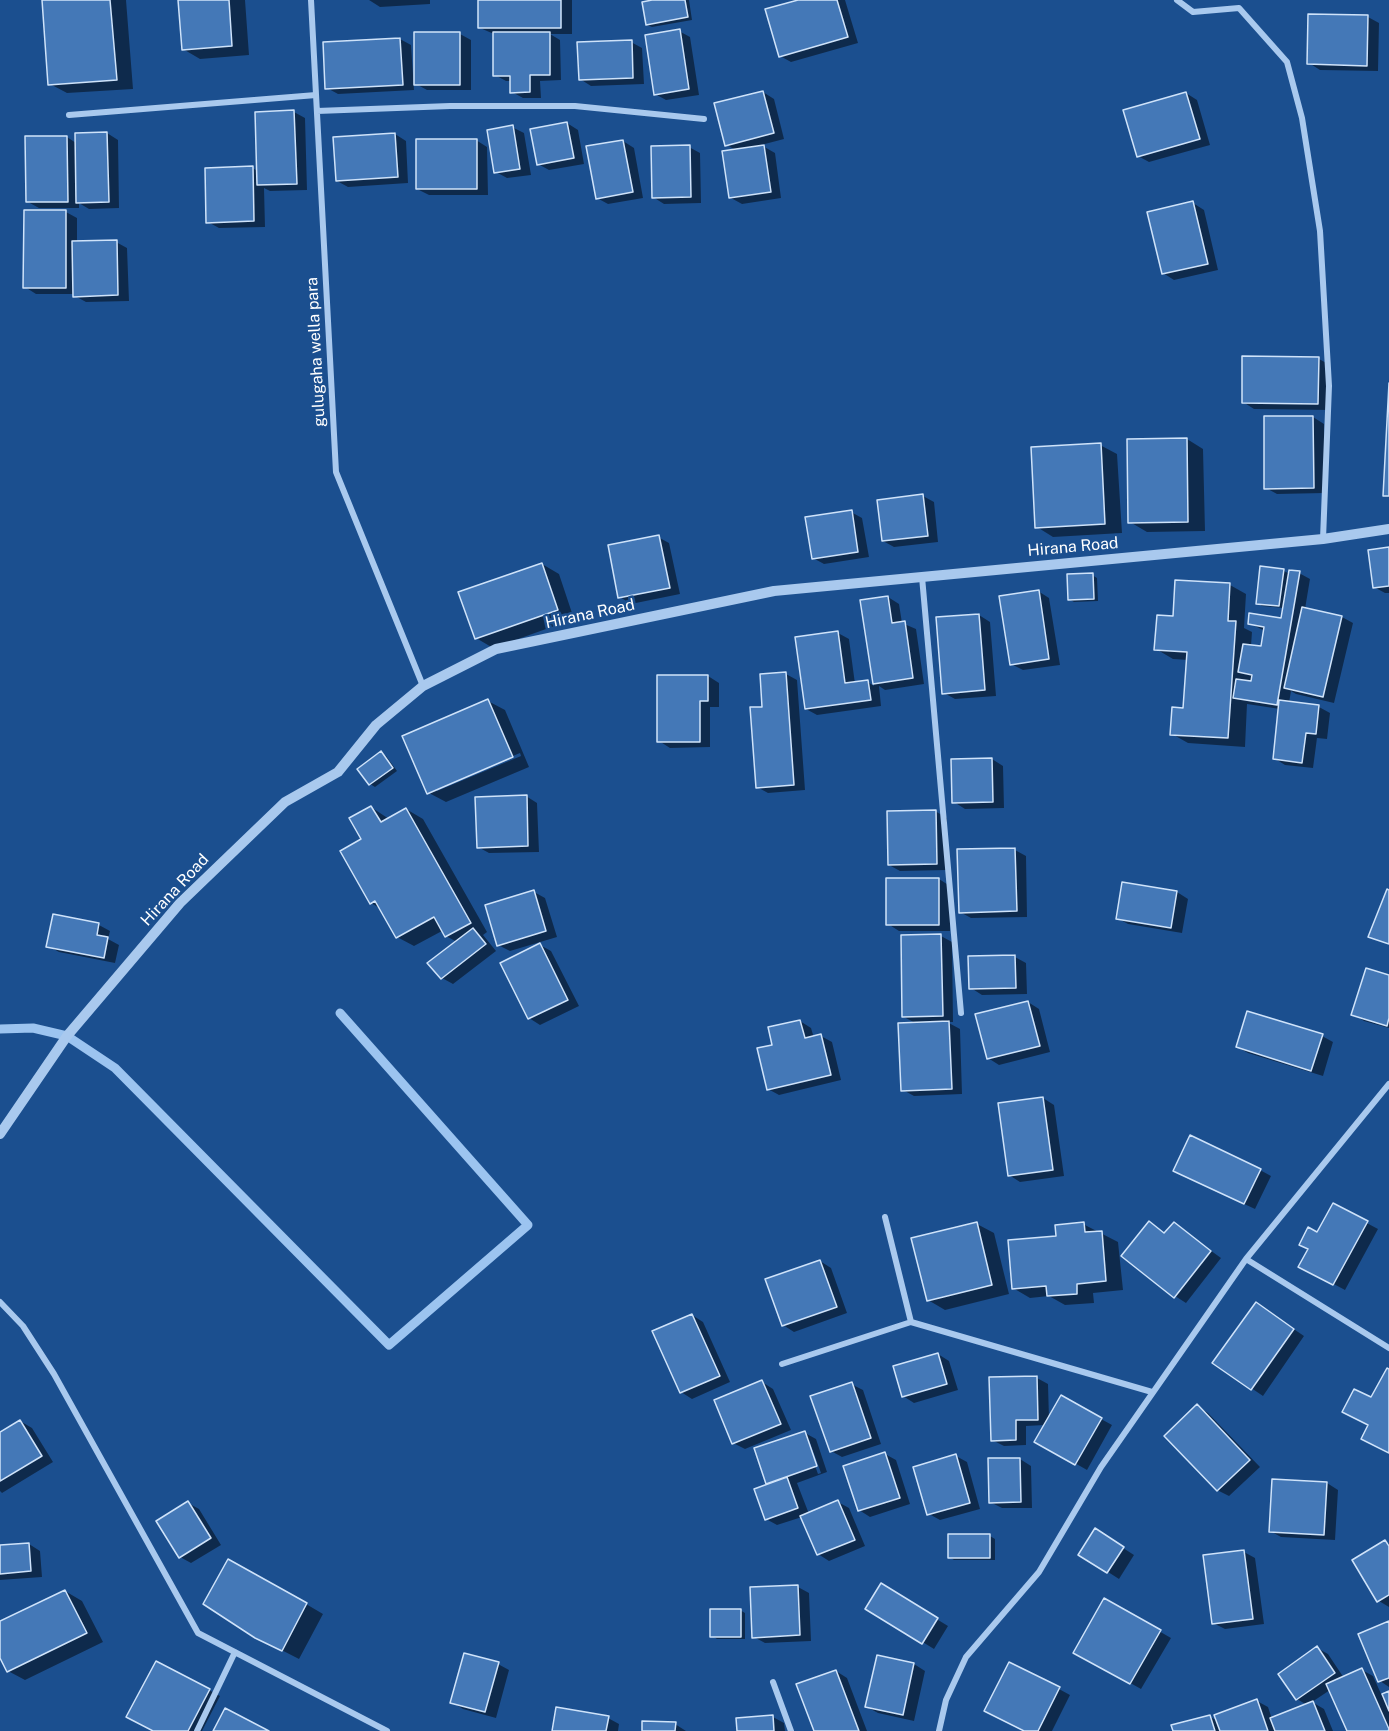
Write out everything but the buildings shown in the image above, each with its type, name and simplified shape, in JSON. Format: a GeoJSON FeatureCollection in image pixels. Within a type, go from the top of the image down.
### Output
{"type":"FeatureCollection","features":[{"type":"Feature","properties":{"kind":"street","name":"gulugaha wella para"},"geometry":{"type":"LineString","coordinates":[[311,0],[336,472],[423,686]]}},
{"type":"Feature","properties":{"kind":"street"},"geometry":{"type":"LineString","coordinates":[[1177,0],[1194,12],[1239,8],[1287,62],[1302,118],[1320,231],[1329,386],[1323,539]]}},
{"type":"Feature","properties":{"kind":"street"},"geometry":{"type":"LineString","coordinates":[[69,115],[316,95]]}},
{"type":"Feature","properties":{"kind":"street"},"geometry":{"type":"LineString","coordinates":[[317,111],[450,106],[575,106],[704,119]]}},
{"type":"Feature","properties":{"kind":"street","name":"Hirana Road"},"geometry":{"type":"LineString","coordinates":[[0,1134],[67,1036],[180,903],[285,802],[338,772],[376,725],[423,686],[496,649],[774,591],[1323,539],[1389,529]]}},
{"type":"Feature","properties":{"kind":"street"},"geometry":{"type":"LineString","coordinates":[[922,576],[961,1013]]}},
{"type":"Feature","properties":{"kind":"street"},"geometry":{"type":"LineString","coordinates":[[939,1731],[946,1700],[966,1657],[1039,1572],[1101,1467],[1246,1259],[1389,1084]]}},
{"type":"Feature","properties":{"kind":"street"},"geometry":{"type":"LineString","coordinates":[[885,1217],[911,1322]]}},
{"type":"Feature","properties":{"kind":"street"},"geometry":{"type":"LineString","coordinates":[[1246,1259],[1389,1348]]}},
{"type":"Feature","properties":{"kind":"street"},"geometry":{"type":"LineString","coordinates":[[0,1302],[23,1326],[54,1374],[198,1633],[387,1731]]}},
{"type":"Feature","properties":{"kind":"street"},"geometry":{"type":"LineString","coordinates":[[782,1364],[911,1322],[1152,1392]]}},
{"type":"Feature","properties":{"kind":"street"},"geometry":{"type":"LineString","coordinates":[[197,1731],[235,1652]]}},
{"type":"Feature","properties":{"kind":"street"},"geometry":{"type":"LineString","coordinates":[[773,1682],[791,1731]]}},
{"type":"Feature","properties":{"kind":"waterway"},"geometry":{"type":"LineString","coordinates":[[0,1029],[33,1028],[67,1036],[115,1068],[389,1345],[528,1225],[340,1013]]}}]}
